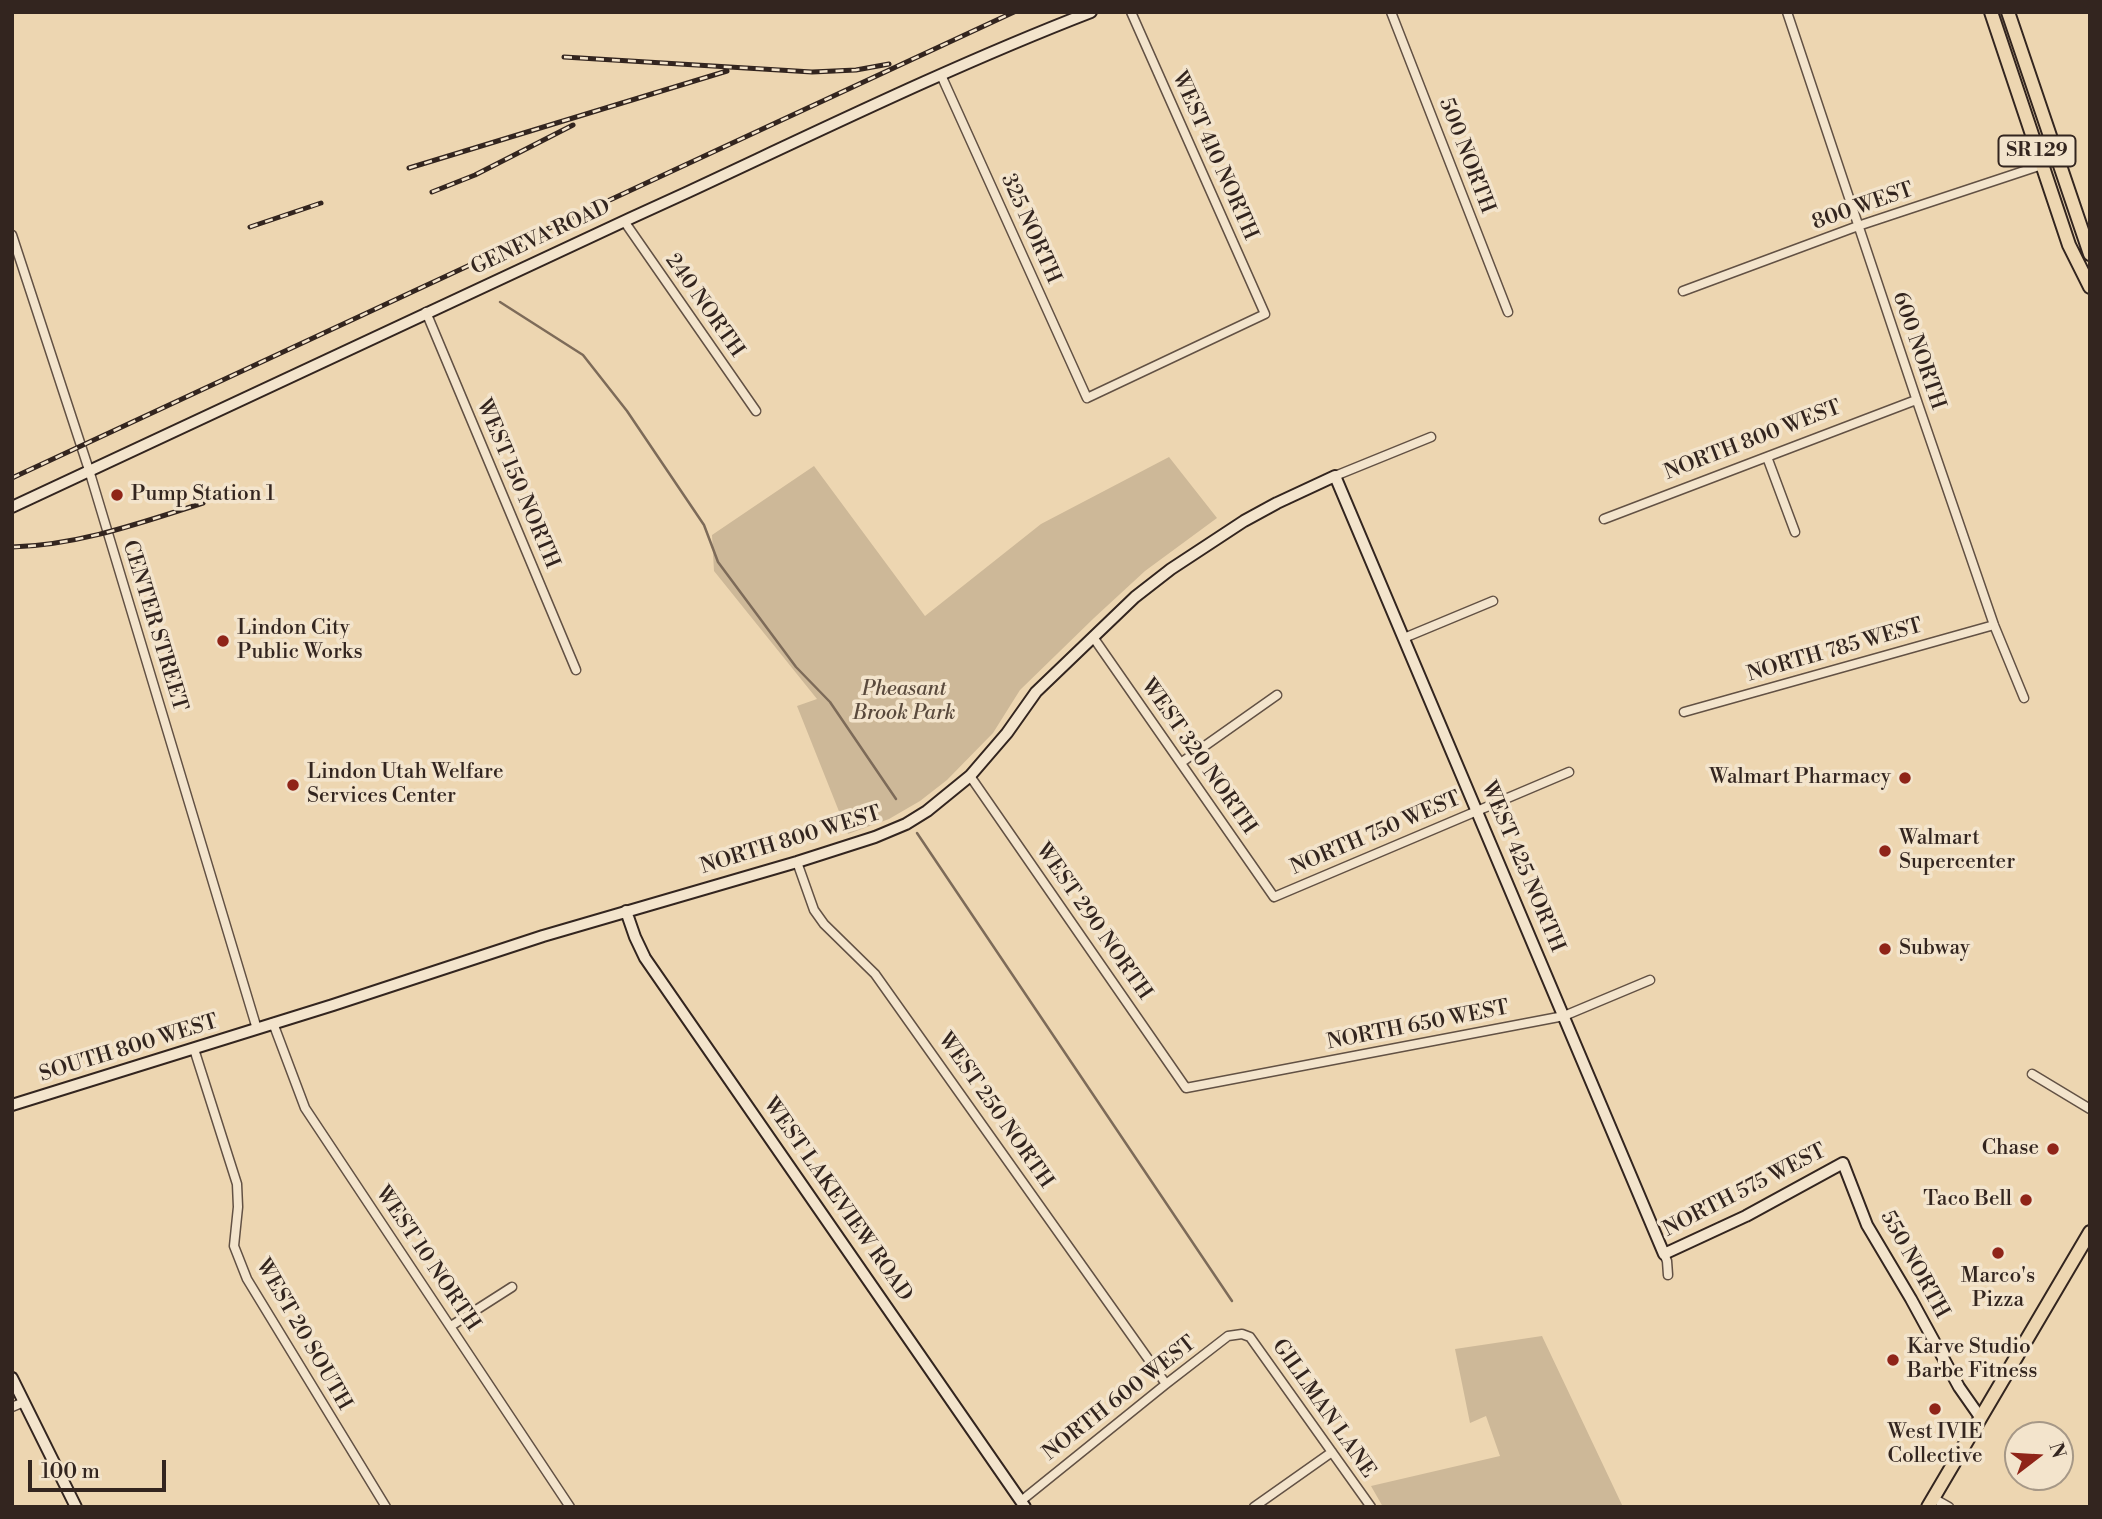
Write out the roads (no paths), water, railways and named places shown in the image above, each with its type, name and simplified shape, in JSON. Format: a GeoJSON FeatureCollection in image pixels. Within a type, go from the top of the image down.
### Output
{"type":"FeatureCollection","features":[{"type":"Feature","properties":{"kind":"main road","name":"SR 129"},"geometry":{"type":"LineString","coordinates":[[1991,12],[2069,245],[2090,287]]}},
{"type":"Feature","properties":{"kind":"main road","name":"SR 129"},"geometry":{"type":"LineString","coordinates":[[2008,12],[2090,254]]}},
{"type":"Feature","properties":{"kind":"main road"},"geometry":{"type":"LineString","coordinates":[[1931,1502],[2090,1232]]}},
{"type":"Feature","properties":{"kind":"street","name":"GENEVA ROAD"},"geometry":{"type":"LineString","coordinates":[[12,507],[426,312],[941,75],[1091,12]]}},
{"type":"Feature","properties":{"kind":"street","name":"WEST 410 NORTH"},"geometry":{"type":"LineString","coordinates":[[1087,398],[1265,314],[1131,12]]}},
{"type":"Feature","properties":{"kind":"street","name":"500 NORTH"},"geometry":{"type":"LineString","coordinates":[[1391,12],[1508,312]]}},
{"type":"Feature","properties":{"kind":"street","name":"600 NORTH"},"geometry":{"type":"LineString","coordinates":[[1787,12],[1916,400],[1994,625],[2024,698]]}},
{"type":"Feature","properties":{"kind":"street","name":"325 NORTH"},"geometry":{"type":"LineString","coordinates":[[941,75],[1087,398]]}},
{"type":"Feature","properties":{"kind":"street","name":"800 WEST"},"geometry":{"type":"LineString","coordinates":[[1684,291],[1858,226],[2057,160]]}},
{"type":"Feature","properties":{"kind":"street","name":"240 NORTH"},"geometry":{"type":"LineString","coordinates":[[624,221],[756,411]]}},
{"type":"Feature","properties":{"kind":"street","name":"CENTER STREET"},"geometry":{"type":"LineString","coordinates":[[12,235],[89,470],[257,1029]]}},
{"type":"Feature","properties":{"kind":"street","name":"WEST 150 NORTH"},"geometry":{"type":"LineString","coordinates":[[426,312],[576,670]]}},
{"type":"Feature","properties":{"kind":"street","name":"NORTH 800 WEST"},"geometry":{"type":"LineString","coordinates":[[1604,519],[1916,400]]}},
{"type":"Feature","properties":{"kind":"street","name":"NORTH 800 WEST"},"geometry":{"type":"LineString","coordinates":[[257,1029],[543,936],[797,862],[906,824],[927,811],[970,776],[990,754],[1036,692],[1135,597],[1208,544],[1277,503],[1431,437]]}},
{"type":"Feature","properties":{"kind":"street"},"geometry":{"type":"LineString","coordinates":[[1767,457],[1795,532]]}},
{"type":"Feature","properties":{"kind":"street","name":"WEST 425 NORTH"},"geometry":{"type":"LineString","coordinates":[[1335,476],[1667,1261],[1668,1275]]}},
{"type":"Feature","properties":{"kind":"street"},"geometry":{"type":"LineString","coordinates":[[1404,638],[1493,601]]}},
{"type":"Feature","properties":{"kind":"street","name":"NORTH 785 WEST"},"geometry":{"type":"LineString","coordinates":[[1684,712],[1994,625]]}},
{"type":"Feature","properties":{"kind":"street","name":"WEST 320 NORTH"},"geometry":{"type":"LineString","coordinates":[[1093,637],[1274,897]]}},
{"type":"Feature","properties":{"kind":"street"},"geometry":{"type":"LineString","coordinates":[[1182,762],[1277,695]]}},
{"type":"Feature","properties":{"kind":"street","name":"NORTH 750 WEST"},"geometry":{"type":"LineString","coordinates":[[1274,897],[1569,772]]}},
{"type":"Feature","properties":{"kind":"street","name":"WEST 290 NORTH"},"geometry":{"type":"LineString","coordinates":[[970,776],[1186,1088]]}},
{"type":"Feature","properties":{"kind":"street","name":"WEST 250 NORTH"},"geometry":{"type":"LineString","coordinates":[[797,862],[814,910],[875,974],[1166,1384]]}},
{"type":"Feature","properties":{"kind":"street","name":"WEST LAKEVIEW ROAD"},"geometry":{"type":"LineString","coordinates":[[626,911],[645,958],[1023,1504]]}},
{"type":"Feature","properties":{"kind":"street","name":"NORTH 650 WEST"},"geometry":{"type":"LineString","coordinates":[[1186,1088],[1564,1016],[1650,980]]}},
{"type":"Feature","properties":{"kind":"street","name":"WEST 10 NORTH"},"geometry":{"type":"LineString","coordinates":[[273,1023],[305,1108],[570,1507]]}},
{"type":"Feature","properties":{"kind":"street","name":"SOUTH 800 WEST"},"geometry":{"type":"LineString","coordinates":[[12,1105],[257,1029]]}},
{"type":"Feature","properties":{"kind":"street","name":"WEST 20 SOUTH"},"geometry":{"type":"LineString","coordinates":[[194,1049],[237,1184],[238,1207],[234,1246],[247,1279],[386,1507]]}},
{"type":"Feature","properties":{"kind":"street"},"geometry":{"type":"LineString","coordinates":[[2032,1074],[2090,1109]]}},
{"type":"Feature","properties":{"kind":"street","name":"NORTH 575 WEST"},"geometry":{"type":"LineString","coordinates":[[1664,1254],[1745,1216],[1843,1163]]}},
{"type":"Feature","properties":{"kind":"street","name":"550 NORTH"},"geometry":{"type":"LineString","coordinates":[[1843,1163],[1867,1225],[1959,1387],[1980,1418]]}},
{"type":"Feature","properties":{"kind":"street"},"geometry":{"type":"LineString","coordinates":[[451,1326],[512,1287]]}},
{"type":"Feature","properties":{"kind":"street","name":"NORTH 600 WEST"},"geometry":{"type":"LineString","coordinates":[[1023,1504],[1166,1384],[1228,1336],[1245,1335]]}},
{"type":"Feature","properties":{"kind":"street","name":"GILLMAN LANE"},"geometry":{"type":"LineString","coordinates":[[1245,1335],[1250,1337],[1371,1507]]}},
{"type":"Feature","properties":{"kind":"street"},"geometry":{"type":"LineString","coordinates":[[12,1378],[76,1507]]}},
{"type":"Feature","properties":{"kind":"street"},"geometry":{"type":"LineString","coordinates":[[12,1407],[24,1402]]}},
{"type":"Feature","properties":{"kind":"street"},"geometry":{"type":"LineString","coordinates":[[1254,1507],[1332,1452]]}},
{"type":"Feature","properties":{"kind":"street"},"geometry":{"type":"LineString","coordinates":[[1931,1502],[1949,1507]]}},
{"type":"Feature","properties":{"kind":"waterway"},"geometry":{"type":"LineString","coordinates":[[500,302],[583,355],[627,411],[704,525],[718,562],[796,667],[830,702],[896,799]]}},
{"type":"Feature","properties":{"kind":"waterway"},"geometry":{"type":"LineString","coordinates":[[917,833],[1232,1301]]}},
{"type":"Feature","properties":{"kind":"railway"},"geometry":{"type":"LineString","coordinates":[[12,478],[1014,12]]}},
{"type":"Feature","properties":{"kind":"railway"},"geometry":{"type":"LineString","coordinates":[[564,57],[812,72],[856,70],[889,64]]}},
{"type":"Feature","properties":{"kind":"railway"},"geometry":{"type":"LineString","coordinates":[[409,168],[727,71]]}},
{"type":"Feature","properties":{"kind":"railway"},"geometry":{"type":"LineString","coordinates":[[432,192],[475,175],[573,125]]}},
{"type":"Feature","properties":{"kind":"railway"},"geometry":{"type":"LineString","coordinates":[[250,227],[321,203]]}},
{"type":"Feature","properties":{"kind":"railway"},"geometry":{"type":"LineString","coordinates":[[12,547],[85,537],[203,503]]}},
{"type":"Feature","properties":{"kind":"place","name":"Pump Station 1"},"geometry":{"type":"Point","coordinates":[117,495]}},
{"type":"Feature","properties":{"kind":"place","name":"Lindon City Public Works"},"geometry":{"type":"Point","coordinates":[223,641]}},
{"type":"Feature","properties":{"kind":"place","name":"Walmart Pharmacy"},"geometry":{"type":"Point","coordinates":[1905,778]}},
{"type":"Feature","properties":{"kind":"place","name":"Lindon Utah Welfare Services Center"},"geometry":{"type":"Point","coordinates":[293,785]}},
{"type":"Feature","properties":{"kind":"place","name":"Walmart Supercenter"},"geometry":{"type":"Point","coordinates":[1885,851]}},
{"type":"Feature","properties":{"kind":"place","name":"Subway"},"geometry":{"type":"Point","coordinates":[1885,949]}},
{"type":"Feature","properties":{"kind":"place","name":"Chase"},"geometry":{"type":"Point","coordinates":[2053,1149]}},
{"type":"Feature","properties":{"kind":"place","name":"Taco Bell"},"geometry":{"type":"Point","coordinates":[2026,1200]}},
{"type":"Feature","properties":{"kind":"place","name":"Marco's Pizza"},"geometry":{"type":"Point","coordinates":[1998,1253]}},
{"type":"Feature","properties":{"kind":"place","name":"Karve Studio Barbe Fitness"},"geometry":{"type":"Point","coordinates":[1893,1360]}},
{"type":"Feature","properties":{"kind":"place","name":"West IVIE Collective"},"geometry":{"type":"Point","coordinates":[1935,1409]}},
{"type":"Feature","properties":{"kind":"park label","name":"Pheasant Brook Park"},"geometry":{"type":"Point","coordinates":[904,702]}}]}
